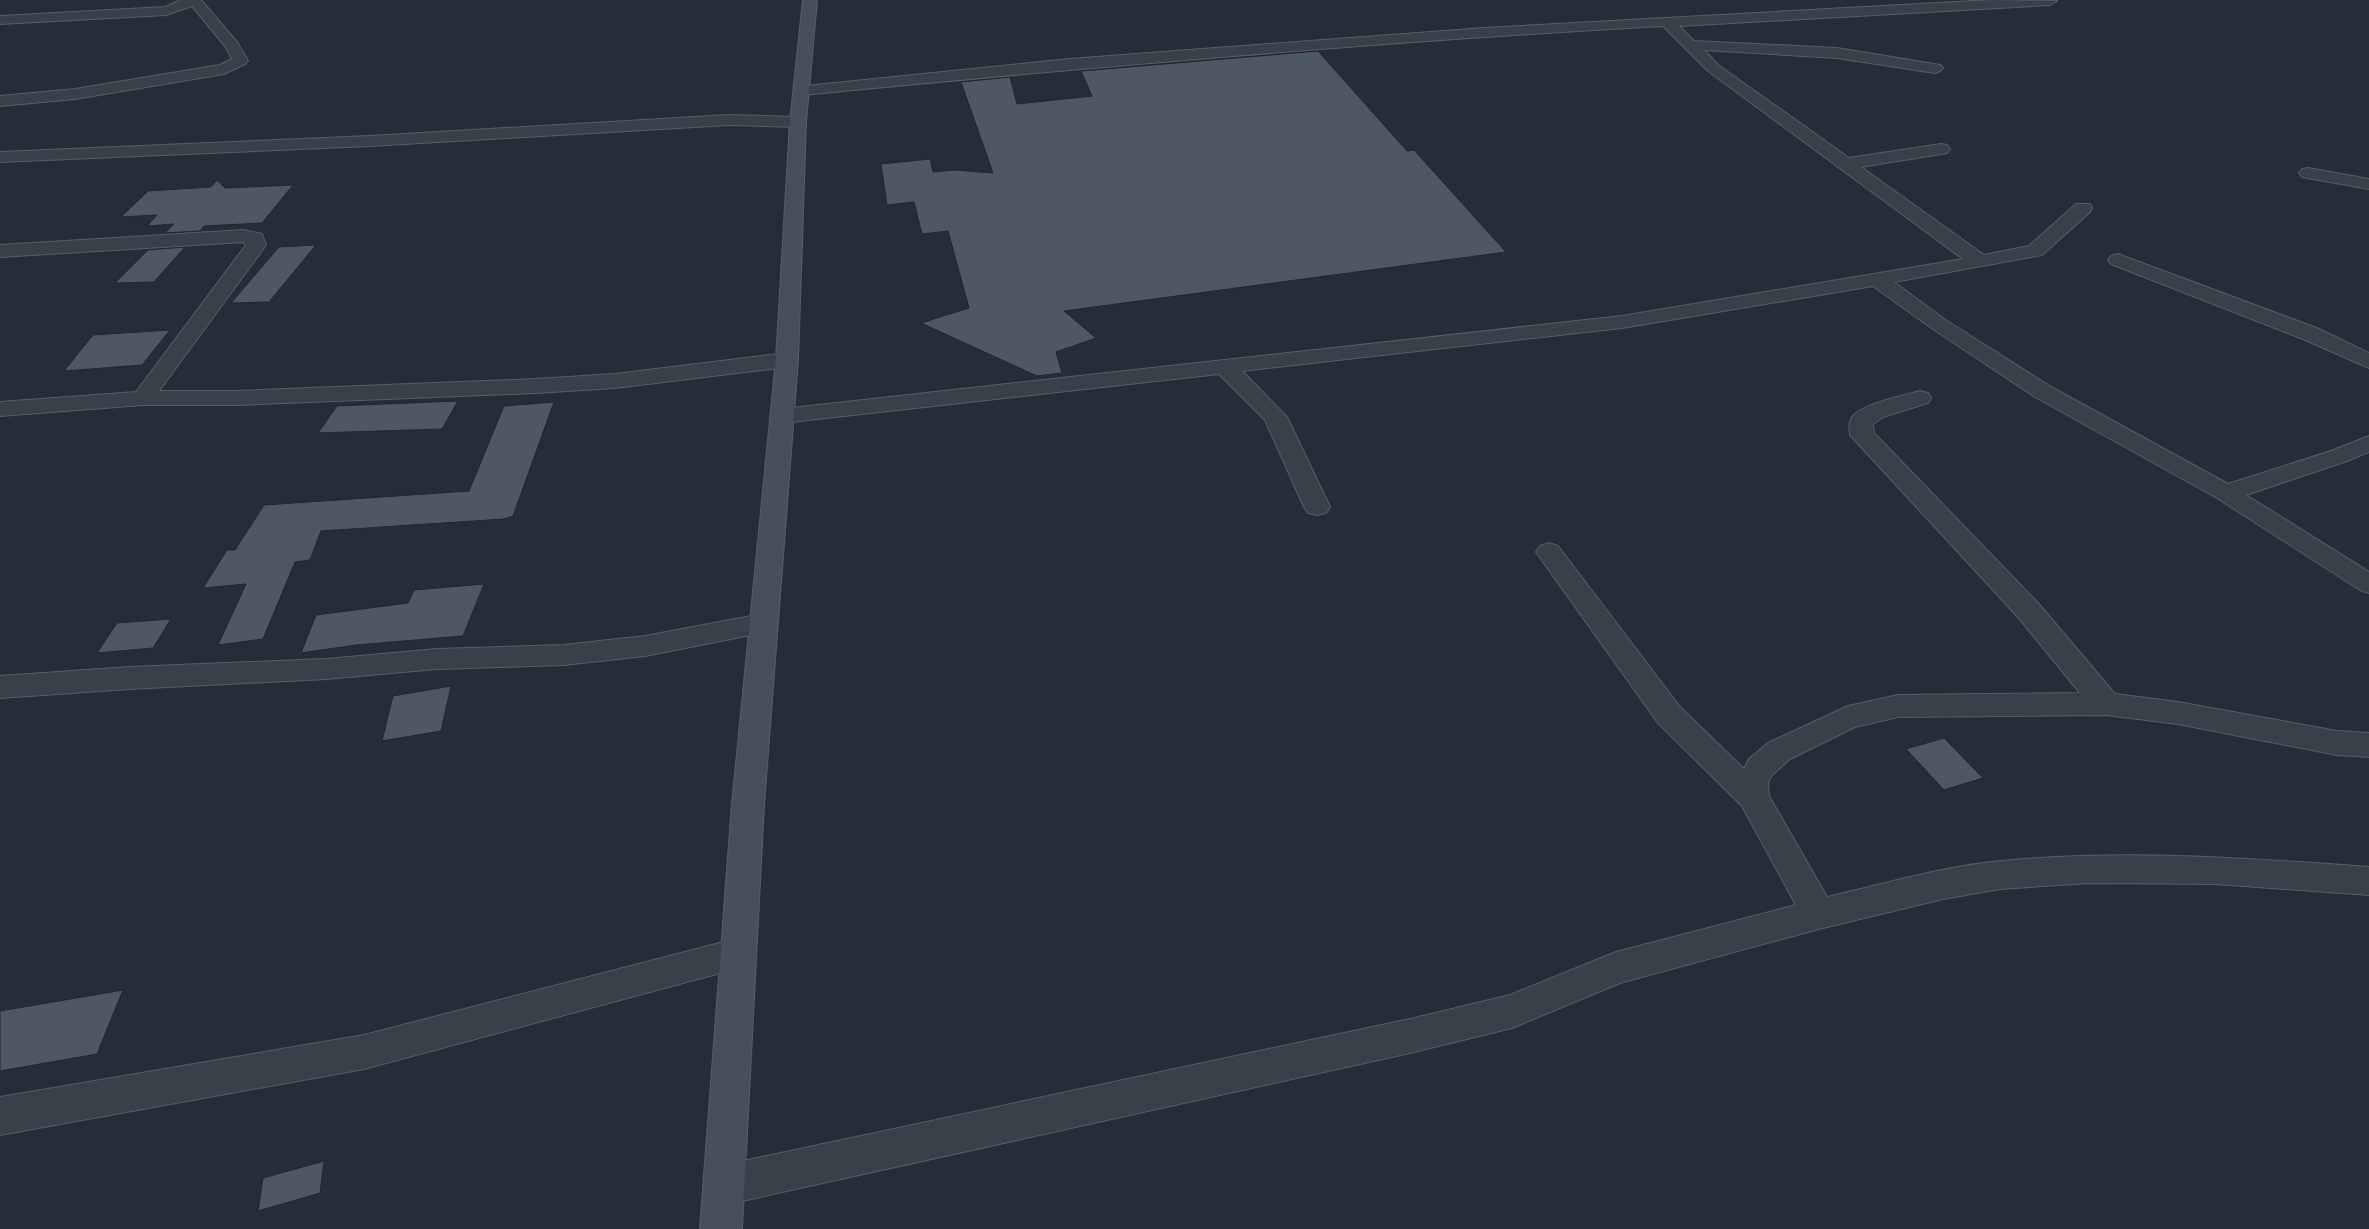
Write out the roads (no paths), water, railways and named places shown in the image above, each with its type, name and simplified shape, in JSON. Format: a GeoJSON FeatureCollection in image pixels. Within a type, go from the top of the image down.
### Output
{"type":"FeatureCollection","features":[{"type":"Feature","properties":{"kind":"main road"},"geometry":{"type":"LineString","coordinates":[[721,1229],[748,804],[762,624],[787,360],[798,122],[810,0]]}},
{"type":"Feature","properties":{"kind":"street"},"geometry":{"type":"LineString","coordinates":[[0,20],[166,11],[193,0],[232,45],[240,61],[224,68],[76,94],[0,101]]}},
{"type":"Feature","properties":{"kind":"street"},"geometry":{"type":"LineString","coordinates":[[802,90],[1069,64],[1484,32],[1667,22],[1926,4],[2050,1]]}},
{"type":"Feature","properties":{"kind":"street"},"geometry":{"type":"LineString","coordinates":[[1667,22],[1713,68],[1980,262]]}},
{"type":"Feature","properties":{"kind":"street"},"geometry":{"type":"LineString","coordinates":[[1690,45],[1837,53],[1935,68]]}},
{"type":"Feature","properties":{"kind":"street"},"geometry":{"type":"LineString","coordinates":[[0,158],[370,141],[729,120],[798,122]]}},
{"type":"Feature","properties":{"kind":"street"},"geometry":{"type":"LineString","coordinates":[[1847,164],[1941,149]]}},
{"type":"Feature","properties":{"kind":"street"},"geometry":{"type":"LineString","coordinates":[[2308,173],[2369,184]]}},
{"type":"Feature","properties":{"kind":"street"},"geometry":{"type":"LineString","coordinates":[[782,416],[1622,322],[1878,280],[2035,251],[2083,208]]}},
{"type":"Feature","properties":{"kind":"street"},"geometry":{"type":"LineString","coordinates":[[3,254],[243,236],[255,238],[256,244],[143,398]]}},
{"type":"Feature","properties":{"kind":"street"},"geometry":{"type":"LineString","coordinates":[[2118,260],[2311,334],[2369,361]]}},
{"type":"Feature","properties":{"kind":"street"},"geometry":{"type":"LineString","coordinates":[[1878,280],[1937,323],[2043,392],[2226,493],[2369,584]]}},
{"type":"Feature","properties":{"kind":"street"},"geometry":{"type":"LineString","coordinates":[[0,409],[143,398],[248,397],[536,386],[624,380],[787,360]]}},
{"type":"Feature","properties":{"kind":"street"},"geometry":{"type":"LineString","coordinates":[[1224,366],[1275,417],[1317,507]]}},
{"type":"Feature","properties":{"kind":"street"},"geometry":{"type":"LineString","coordinates":[[1920,398],[1875,412],[1861,421],[1862,435],[2028,610],[2106,704]]}},
{"type":"Feature","properties":{"kind":"street"},"geometry":{"type":"LineString","coordinates":[[2226,493],[2339,456],[2369,443]]}},
{"type":"Feature","properties":{"kind":"street"},"geometry":{"type":"LineString","coordinates":[[1549,552],[1669,715],[1753,797],[1819,914]]}},
{"type":"Feature","properties":{"kind":"street"},"geometry":{"type":"LineString","coordinates":[[0,687],[129,678],[326,669],[437,659],[564,655],[645,646],[762,624]]}},
{"type":"Feature","properties":{"kind":"street"},"geometry":{"type":"LineString","coordinates":[[1753,797],[1752,783],[1756,775],[1760,768],[1779,751],[1848,717],[1898,706],[2106,704],[2178,713],[2337,743],[2369,746]]}},
{"type":"Feature","properties":{"kind":"street"},"geometry":{"type":"LineString","coordinates":[[724,1184],[1410,1036],[1512,1011],[1616,968],[1819,914],[2000,875],[2090,868],[2215,870],[2369,881]]}},
{"type":"Feature","properties":{"kind":"street"},"geometry":{"type":"LineString","coordinates":[[0,1116],[364,1052],[738,953]]}}]}
